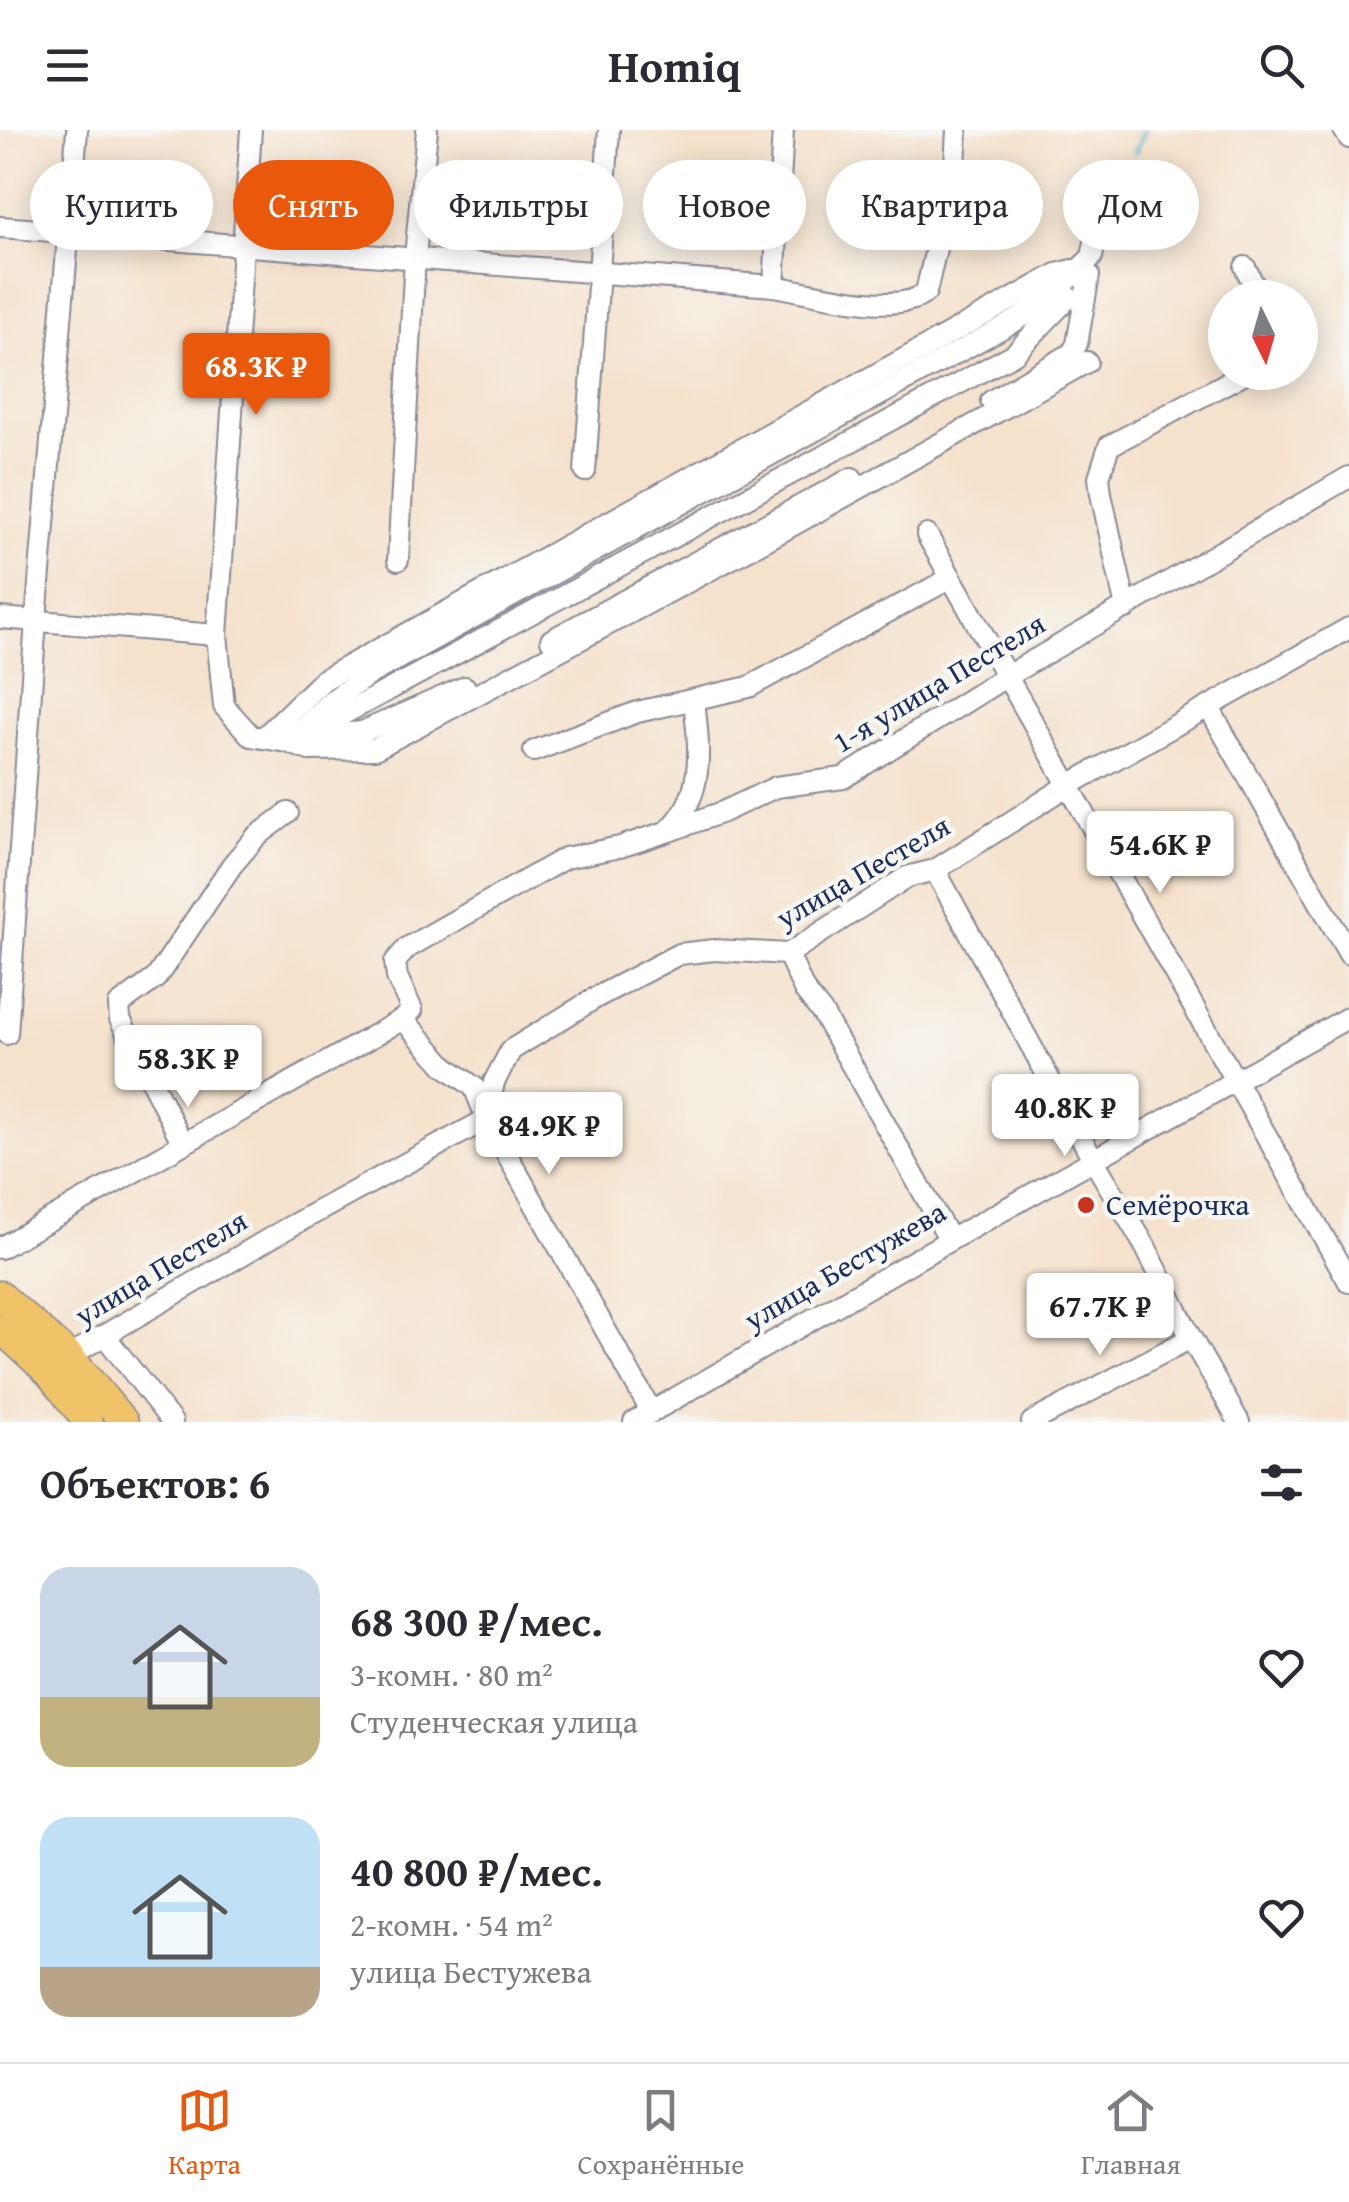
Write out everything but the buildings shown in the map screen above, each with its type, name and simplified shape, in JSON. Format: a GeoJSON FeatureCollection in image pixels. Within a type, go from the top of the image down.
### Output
{"type":"FeatureCollection","features":[{"type":"Feature","properties":{"kind":"main road"},"geometry":{"type":"LineString","coordinates":[[0,1295],[69,1356],[124,1422]]}},
{"type":"Feature","properties":{"kind":"main road"},"geometry":{"type":"LineString","coordinates":[[0,1328],[49,1373],[88,1422]]}},
{"type":"Feature","properties":{"kind":"street"},"geometry":{"type":"LineString","coordinates":[[74,160],[76,130]]}},
{"type":"Feature","properties":{"kind":"street"},"geometry":{"type":"LineString","coordinates":[[249,160],[251,130]]}},
{"type":"Feature","properties":{"kind":"street"},"geometry":{"type":"LineString","coordinates":[[398,560],[415,257],[427,130]]}},
{"type":"Feature","properties":{"kind":"street"},"geometry":{"type":"LineString","coordinates":[[585,471],[608,130]]}},
{"type":"Feature","properties":{"kind":"street"},"geometry":{"type":"LineString","coordinates":[[774,286],[784,130]]}},
{"type":"Feature","properties":{"kind":"street"},"geometry":{"type":"LineString","coordinates":[[322,250],[774,286],[893,304],[918,300],[926,292],[954,166],[957,130]]}},
{"type":"Feature","properties":{"kind":"street"},"geometry":{"type":"LineString","coordinates":[[1344,130],[1349,138]]}},
{"type":"Feature","properties":{"kind":"street"},"geometry":{"type":"LineString","coordinates":[[0,228],[30,229]]}},
{"type":"Feature","properties":{"kind":"street"},"geometry":{"type":"LineString","coordinates":[[6,1034],[66,250]]}},
{"type":"Feature","properties":{"kind":"street"},"geometry":{"type":"LineString","coordinates":[[242,250],[217,635],[224,706],[251,736],[297,739],[362,732],[469,685],[1072,354],[1077,344],[1092,250]]}},
{"type":"Feature","properties":{"kind":"street"},"geometry":{"type":"LineString","coordinates":[[1014,354],[1087,267]]}},
{"type":"Feature","properties":{"kind":"street"},"geometry":{"type":"LineString","coordinates":[[263,738],[323,680],[1057,274],[1087,267]]}},
{"type":"Feature","properties":{"kind":"street"},"geometry":{"type":"LineString","coordinates":[[297,739],[331,701],[370,674],[1016,320],[1087,267]]}},
{"type":"Feature","properties":{"kind":"street"},"geometry":{"type":"LineString","coordinates":[[1245,267],[1251,280]]}},
{"type":"Feature","properties":{"kind":"street"},"geometry":{"type":"LineString","coordinates":[[297,739],[1054,333]]}},
{"type":"Feature","properties":{"kind":"street"},"geometry":{"type":"LineString","coordinates":[[297,739],[309,750],[375,748],[768,540],[1087,362]]}},
{"type":"Feature","properties":{"kind":"street"},"geometry":{"type":"LineString","coordinates":[[1126,608],[1100,494],[1099,478],[1109,446],[1211,390]]}},
{"type":"Feature","properties":{"kind":"street","name":"1-я улица Пестеля"},"geometry":{"type":"LineString","coordinates":[[403,1019],[412,1010],[396,977],[395,962],[407,948],[542,868],[565,858],[620,847],[669,831],[776,787],[843,778],[1007,676],[1349,477]]}},
{"type":"Feature","properties":{"kind":"street"},"geometry":{"type":"LineString","coordinates":[[927,535],[1349,1282]]}},
{"type":"Feature","properties":{"kind":"street"},"geometry":{"type":"LineString","coordinates":[[534,751],[638,712],[749,687],[952,578]]}},
{"type":"Feature","properties":{"kind":"street"},"geometry":{"type":"LineString","coordinates":[[0,618],[217,635]]}},
{"type":"Feature","properties":{"kind":"street","name":"улица Пестеля"},"geometry":{"type":"LineString","coordinates":[[69,1356],[291,1226],[487,1119],[494,1082],[511,1050],[611,989],[679,954],[714,950],[788,954],[907,877],[935,870],[1069,785],[1349,628]]}},
{"type":"Feature","properties":{"kind":"street"},"geometry":{"type":"LineString","coordinates":[[669,831],[685,814],[696,785],[700,758],[694,700]]}},
{"type":"Feature","properties":{"kind":"street"},"geometry":{"type":"LineString","coordinates":[[1209,708],[1349,954]]}},
{"type":"Feature","properties":{"kind":"street"},"geometry":{"type":"LineString","coordinates":[[182,1142],[120,1019],[119,1005],[156,978],[232,865],[256,837],[288,813]]}},
{"type":"Feature","properties":{"kind":"street"},"geometry":{"type":"LineString","coordinates":[[935,870],[1145,1246],[1190,1338],[1240,1422]]}},
{"type":"Feature","properties":{"kind":"street"},"geometry":{"type":"LineString","coordinates":[[788,954],[804,990],[823,1014],[950,1240]]}},
{"type":"Feature","properties":{"kind":"street","name":"улица Бестужева"},"geometry":{"type":"LineString","coordinates":[[642,1417],[1349,1017]]}},
{"type":"Feature","properties":{"kind":"street"},"geometry":{"type":"LineString","coordinates":[[0,1248],[403,1019],[445,1066],[474,1087],[642,1417]]}},
{"type":"Feature","properties":{"kind":"street"},"geometry":{"type":"LineString","coordinates":[[105,1336],[172,1422]]}},
{"type":"Feature","properties":{"kind":"street"},"geometry":{"type":"LineString","coordinates":[[1032,1422],[1190,1338]]}},
{"type":"Feature","properties":{"kind":"waterway"},"geometry":{"type":"LineString","coordinates":[[1135,153],[1144,130]]}},
{"type":"Feature","properties":{"kind":"place","name":"Семёрочка"},"geometry":{"type":"Point","coordinates":[1086,1205]}}]}
